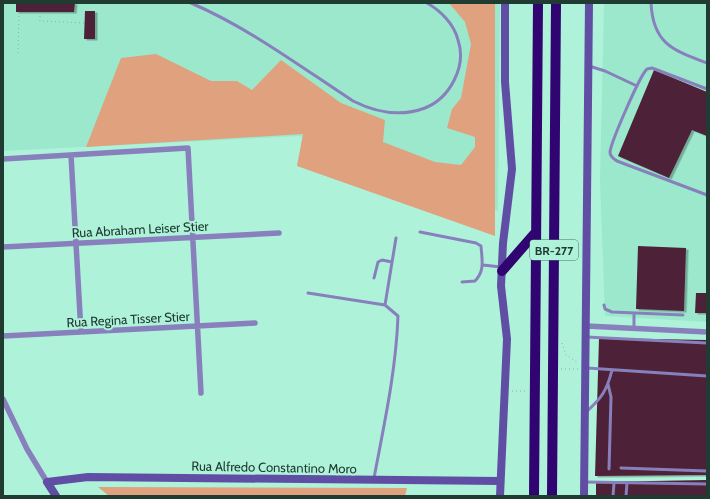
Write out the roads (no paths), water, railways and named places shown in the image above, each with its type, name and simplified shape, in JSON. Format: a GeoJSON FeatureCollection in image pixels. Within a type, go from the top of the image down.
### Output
{"type":"FeatureCollection","features":[{"type":"Feature","properties":{"kind":"highway","name":"BR-277"},"geometry":{"type":"LineString","coordinates":[[534,496],[538,3]]}},
{"type":"Feature","properties":{"kind":"highway","name":"BR-277"},"geometry":{"type":"LineString","coordinates":[[552,496],[556,3]]}},
{"type":"Feature","properties":{"kind":"highway"},"geometry":{"type":"LineString","coordinates":[[502,269],[536,232]]}},
{"type":"Feature","properties":{"kind":"street"},"geometry":{"type":"LineString","coordinates":[[500,496],[507,339],[501,286],[512,169],[505,82],[505,3]]}},
{"type":"Feature","properties":{"kind":"street"},"geometry":{"type":"LineString","coordinates":[[584,496],[589,3]]}},
{"type":"Feature","properties":{"kind":"street"},"geometry":{"type":"LineString","coordinates":[[3,160],[188,148],[201,393]]}},
{"type":"Feature","properties":{"kind":"street"},"geometry":{"type":"LineString","coordinates":[[71,155],[82,332]]}},
{"type":"Feature","properties":{"kind":"street","name":"Rua Abraham Leiser Stier"},"geometry":{"type":"LineString","coordinates":[[3,247],[279,232]]}},
{"type":"Feature","properties":{"kind":"street","name":"Rua Regina Tisser Stier"},"geometry":{"type":"LineString","coordinates":[[3,336],[255,323]]}},
{"type":"Feature","properties":{"kind":"street"},"geometry":{"type":"LineString","coordinates":[[586,326],[707,332]]}},
{"type":"Feature","properties":{"kind":"street"},"geometry":{"type":"LineString","coordinates":[[3,399],[24,444],[56,496]]}},
{"type":"Feature","properties":{"kind":"street","name":"Rua Alfredo Constantino Moro"},"geometry":{"type":"LineString","coordinates":[[47,482],[88,477],[500,481]]}},
{"type":"Feature","properties":{"kind":"lane"},"geometry":{"type":"LineString","coordinates":[[191,3],[208,10],[263,42],[353,102],[365,107],[395,113],[426,108],[439,100],[449,90],[456,77],[460,51],[458,39],[450,23],[437,9],[427,3]]}},
{"type":"Feature","properties":{"kind":"lane"},"geometry":{"type":"LineString","coordinates":[[651,3],[652,20],[666,44],[680,53],[707,63]]}},
{"type":"Feature","properties":{"kind":"lane"},"geometry":{"type":"LineString","coordinates":[[588,66],[605,71],[637,86]]}},
{"type":"Feature","properties":{"kind":"lane"},"geometry":{"type":"LineString","coordinates":[[707,89],[652,68],[644,72],[613,140],[610,153],[612,158],[707,195]]}},
{"type":"Feature","properties":{"kind":"lane"},"geometry":{"type":"LineString","coordinates":[[420,232],[476,243],[481,246],[483,265],[480,276],[475,281],[462,282]]}},
{"type":"Feature","properties":{"kind":"lane"},"geometry":{"type":"LineString","coordinates":[[384,305],[396,238]]}},
{"type":"Feature","properties":{"kind":"lane"},"geometry":{"type":"LineString","coordinates":[[374,278],[378,262],[382,260],[392,262]]}},
{"type":"Feature","properties":{"kind":"lane"},"geometry":{"type":"LineString","coordinates":[[483,265],[502,269]]}},
{"type":"Feature","properties":{"kind":"lane"},"geometry":{"type":"LineString","coordinates":[[308,293],[384,305],[398,316],[387,414],[373,480]]}},
{"type":"Feature","properties":{"kind":"lane"},"geometry":{"type":"LineString","coordinates":[[604,304],[608,311],[683,315]]}},
{"type":"Feature","properties":{"kind":"lane"},"geometry":{"type":"LineString","coordinates":[[634,313],[634,328]]}},
{"type":"Feature","properties":{"kind":"lane"},"geometry":{"type":"LineString","coordinates":[[586,337],[707,344]]}},
{"type":"Feature","properties":{"kind":"lane"},"geometry":{"type":"LineString","coordinates":[[586,368],[707,376]]}},
{"type":"Feature","properties":{"kind":"lane"},"geometry":{"type":"LineString","coordinates":[[585,413],[601,399],[608,384],[612,370]]}},
{"type":"Feature","properties":{"kind":"lane"},"geometry":{"type":"LineString","coordinates":[[608,384],[611,397],[608,469]]}},
{"type":"Feature","properties":{"kind":"lane"},"geometry":{"type":"LineString","coordinates":[[621,468],[707,472]]}},
{"type":"Feature","properties":{"kind":"lane"},"geometry":{"type":"LineString","coordinates":[[584,482],[707,484]]}},
{"type":"Feature","properties":{"kind":"lane"},"geometry":{"type":"LineString","coordinates":[[613,496],[614,483]]}},
{"type":"Feature","properties":{"kind":"lane"},"geometry":{"type":"LineString","coordinates":[[626,496],[627,483]]}}]}
